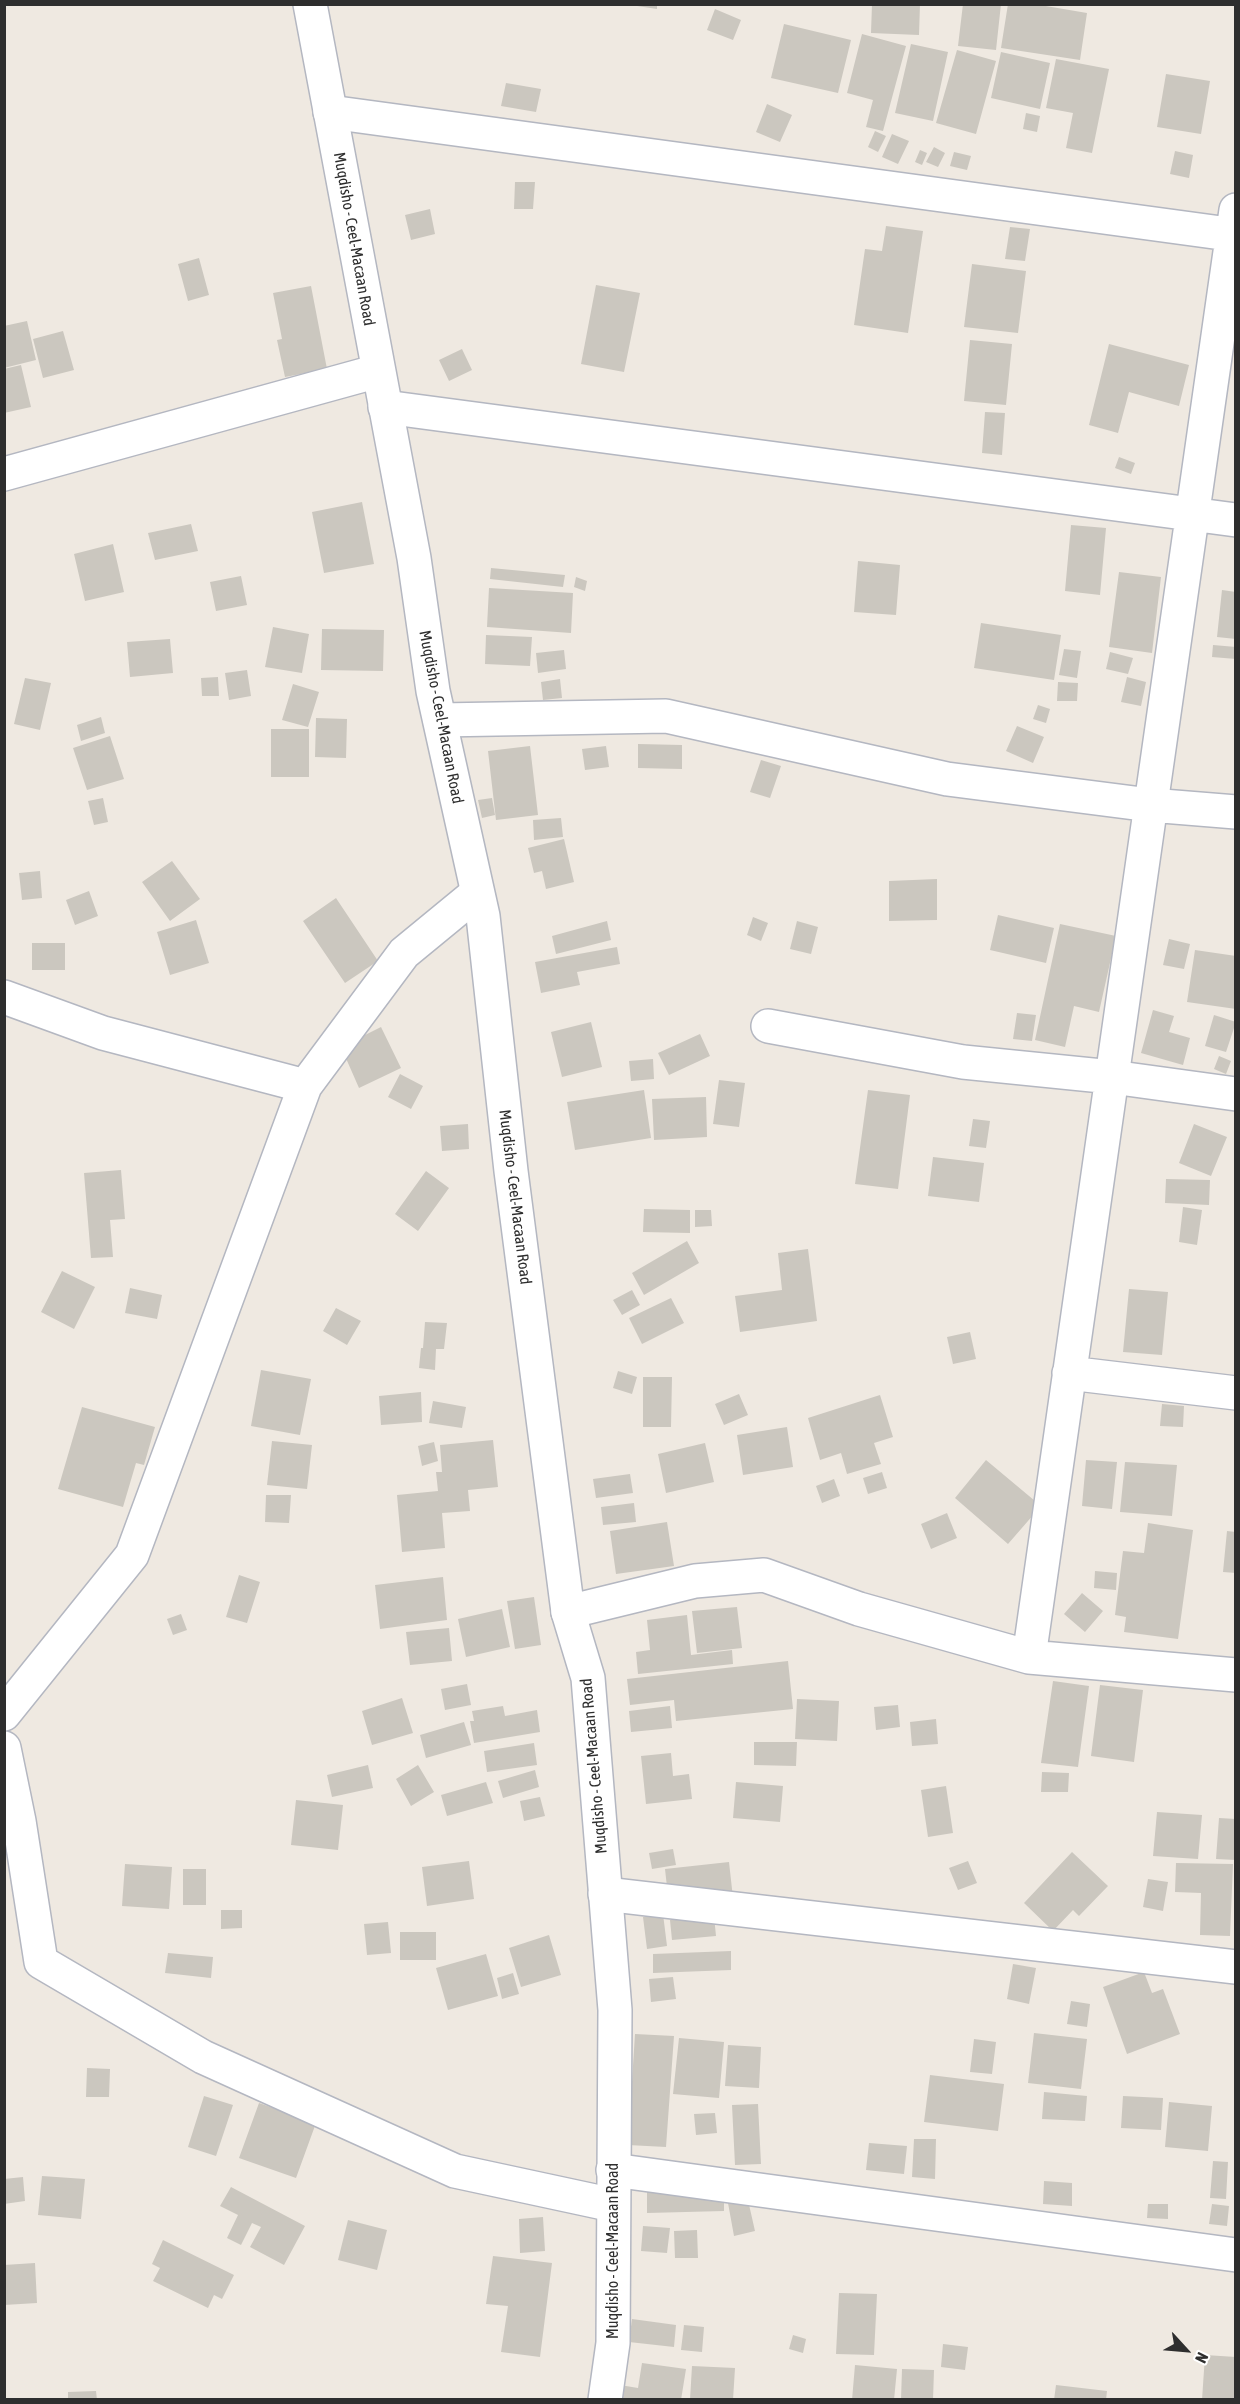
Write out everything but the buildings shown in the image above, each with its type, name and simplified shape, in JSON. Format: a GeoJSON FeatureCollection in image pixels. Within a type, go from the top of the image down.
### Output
{"type":"FeatureCollection","features":[{"type":"Feature","properties":{"kind":"street","name":"Muqdisho - Ceel-Macaan Road"},"geometry":{"type":"LineString","coordinates":[[310,4],[414,558],[434,691],[483,916],[511,1171],[568,1612],[588,1678],[615,2010],[613,2343],[605,2400]]}},
{"type":"Feature","properties":{"kind":"street"},"geometry":{"type":"LineString","coordinates":[[330,112],[1234,226],[1029,1657]]}},
{"type":"Feature","properties":{"kind":"street"},"geometry":{"type":"LineString","coordinates":[[4,474],[378,371]]}},
{"type":"Feature","properties":{"kind":"street"},"geometry":{"type":"LineString","coordinates":[[386,407],[1236,520]]}},
{"type":"Feature","properties":{"kind":"street"},"geometry":{"type":"LineString","coordinates":[[440,720],[666,716],[947,779],[1150,806],[1236,812]]}},
{"type":"Feature","properties":{"kind":"street"},"geometry":{"type":"LineString","coordinates":[[4,1714],[132,1555],[304,1086],[404,953],[477,893]]}},
{"type":"Feature","properties":{"kind":"street"},"geometry":{"type":"LineString","coordinates":[[4,997],[103,1033],[304,1086]]}},
{"type":"Feature","properties":{"kind":"street"},"geometry":{"type":"LineString","coordinates":[[768,1026],[963,1062],[1112,1077],[1236,1094]]}},
{"type":"Feature","properties":{"kind":"street"},"geometry":{"type":"LineString","coordinates":[[1069,1373],[1236,1393]]}},
{"type":"Feature","properties":{"kind":"street"},"geometry":{"type":"LineString","coordinates":[[568,1612],[695,1581],[764,1575],[859,1609],[1029,1657],[1236,1675]]}},
{"type":"Feature","properties":{"kind":"street"},"geometry":{"type":"LineString","coordinates":[[4,1748],[19,1821],[41,1962],[203,2057],[455,2171],[614,2205]]}},
{"type":"Feature","properties":{"kind":"street"},"geometry":{"type":"LineString","coordinates":[[605,1894],[1236,1967]]}},
{"type":"Feature","properties":{"kind":"street"},"geometry":{"type":"LineString","coordinates":[[614,2170],[1236,2255]]}}]}
